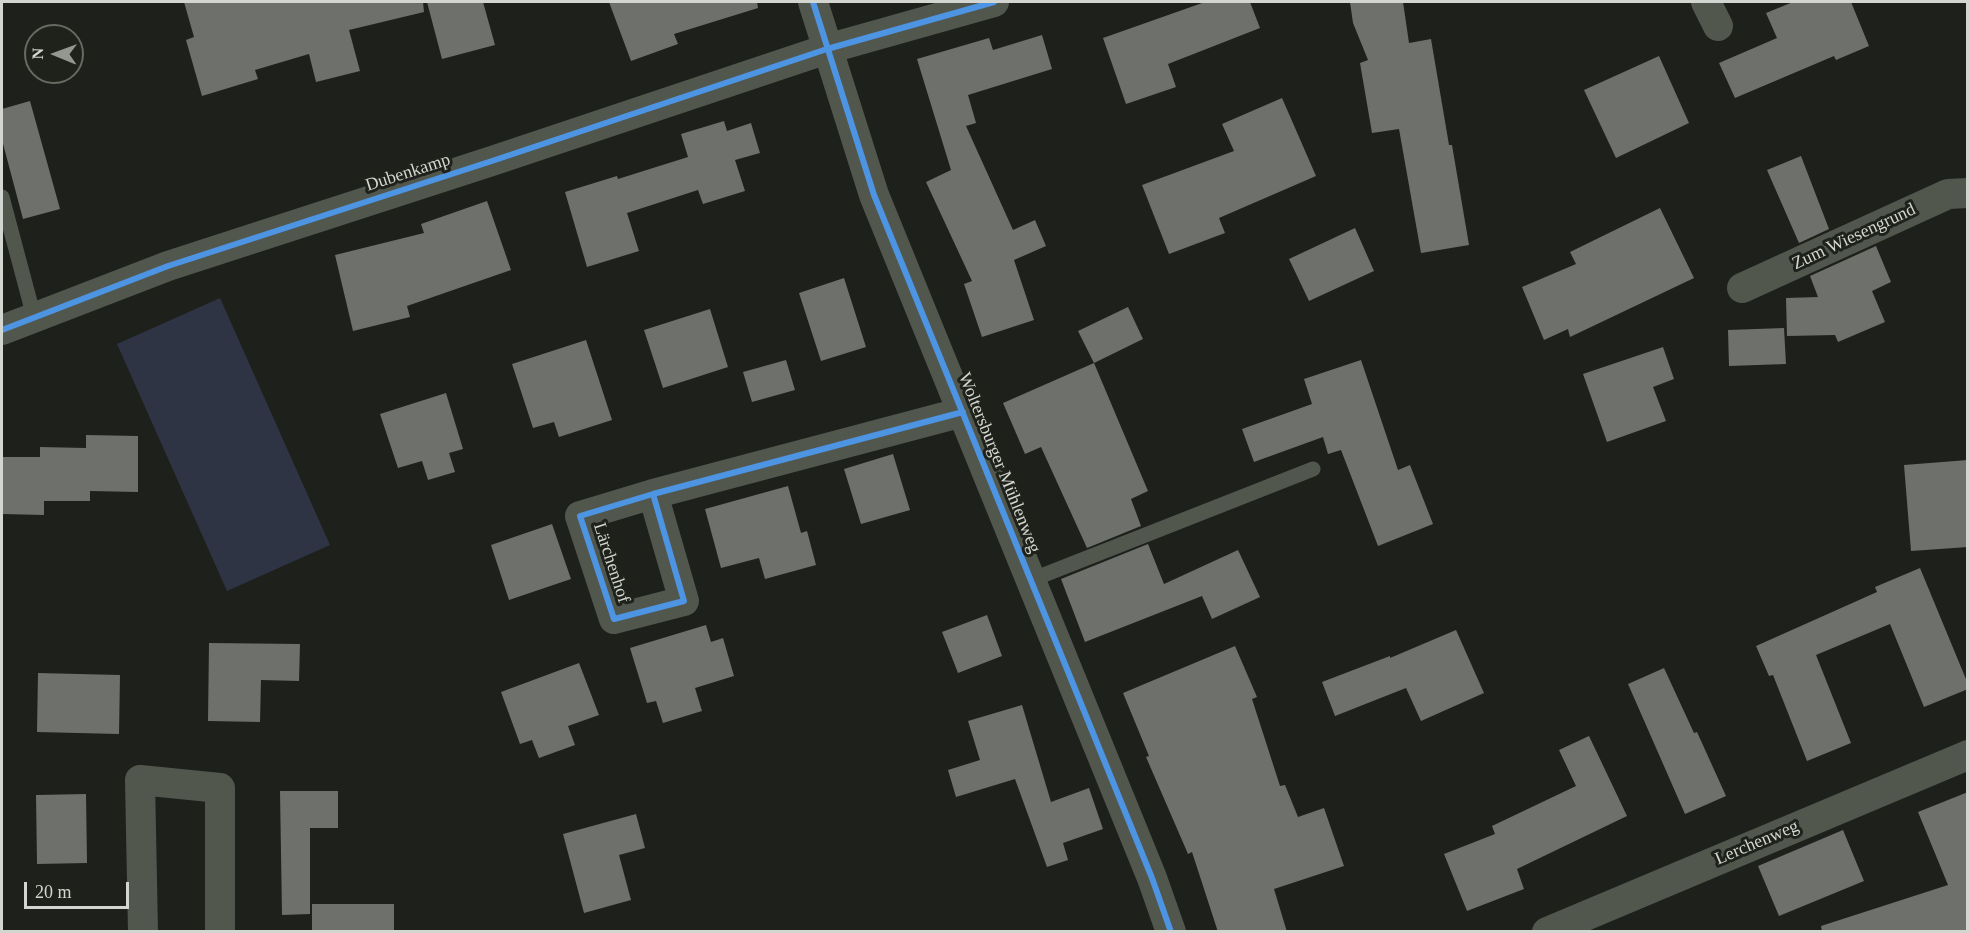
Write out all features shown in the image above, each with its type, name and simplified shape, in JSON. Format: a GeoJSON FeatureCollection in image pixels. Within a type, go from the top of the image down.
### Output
{"type":"FeatureCollection","features":[{"type":"Feature","properties":{"kind":"street","name":"Woltersburger Mühlenweg"},"geometry":{"type":"LineString","coordinates":[[813,2],[874,195],[1152,878],[1171,932]]}},
{"type":"Feature","properties":{"kind":"street","name":"Dubenkamp"},"geometry":{"type":"LineString","coordinates":[[2,330],[168,266],[827,49],[994,2]]}},
{"type":"Feature","properties":{"kind":"street","name":"Zum Wiesengrund"},"geometry":{"type":"LineString","coordinates":[[1742,288],[1948,194],[1968,193]]}},
{"type":"Feature","properties":{"kind":"street"},"geometry":{"type":"LineString","coordinates":[[653,494],[963,412]]}},
{"type":"Feature","properties":{"kind":"street","name":"Lerchenweg"},"geometry":{"type":"LineString","coordinates":[[1547,932],[1968,755]]}},
{"type":"Feature","properties":{"kind":"street"},"geometry":{"type":"LineString","coordinates":[[143,932],[140,780],[220,789],[220,932]]}},
{"type":"Feature","properties":{"kind":"lane"},"geometry":{"type":"LineString","coordinates":[[2,197],[34,317]]}},
{"type":"Feature","properties":{"kind":"lane"},"geometry":{"type":"LineString","coordinates":[[1031,580],[1313,469]]}},
{"type":"Feature","properties":{"kind":"shaded area"},"geometry":{"type":"Polygon","coordinates":[[[220,298],[330,545],[227,591],[117,344],[220,298]]]}},
{"type":"Feature","properties":{"kind":"building"},"geometry":{"type":"Polygon","coordinates":[[[184,2],[423,2],[424,12],[349,30],[360,71],[316,82],[309,54],[255,70],[258,79],[202,96],[186,40],[194,37],[184,2]]]}},
{"type":"Feature","properties":{"kind":"building"},"geometry":{"type":"Polygon","coordinates":[[[427,2],[483,2],[495,45],[442,59],[427,2]]]}},
{"type":"Feature","properties":{"kind":"building"},"geometry":{"type":"Polygon","coordinates":[[[609,2],[757,2],[758,8],[674,34],[678,44],[631,61],[609,2]]]}},
{"type":"Feature","properties":{"kind":"building"},"geometry":{"type":"Polygon","coordinates":[[[1205,2],[1250,2],[1260,28],[1168,64],[1176,87],[1126,104],[1103,38],[1205,2]]]}},
{"type":"Feature","properties":{"kind":"building"},"geometry":{"type":"Polygon","coordinates":[[[1350,2],[1403,2],[1409,43],[1431,39],[1469,245],[1421,253],[1399,129],[1372,133],[1360,63],[1368,60],[1353,23],[1350,2]]]}},
{"type":"Feature","properties":{"kind":"building"},"geometry":{"type":"Polygon","coordinates":[[[1793,2],[1851,2],[1869,46],[1836,60],[1834,56],[1735,98],[1719,63],[1777,38],[1766,13],[1793,2]]]}},
{"type":"Feature","properties":{"kind":"building"},"geometry":{"type":"Polygon","coordinates":[[[1042,35],[1052,69],[968,95],[976,123],[966,126],[1013,230],[1035,220],[1046,246],[1014,260],[1034,320],[982,337],[964,284],[972,281],[926,182],[951,170],[917,59],[989,38],[993,50],[1042,35]]]}},
{"type":"Feature","properties":{"kind":"building"},"geometry":{"type":"Polygon","coordinates":[[[1659,56],[1689,123],[1616,158],[1584,90],[1659,56]]]}},
{"type":"Feature","properties":{"kind":"building"},"geometry":{"type":"Polygon","coordinates":[[[1282,98],[1316,176],[1219,218],[1225,233],[1169,254],[1142,185],[1234,151],[1222,124],[1282,98]]]}},
{"type":"Feature","properties":{"kind":"building"},"geometry":{"type":"Polygon","coordinates":[[[30,101],[60,209],[23,219],[2,140],[2,109],[30,101]]]}},
{"type":"Feature","properties":{"kind":"building"},"geometry":{"type":"Polygon","coordinates":[[[724,121],[727,131],[751,123],[760,153],[735,160],[745,191],[703,204],[698,190],[627,213],[639,251],[587,267],[565,192],[617,176],[618,179],[688,157],[681,134],[724,121]]]}},
{"type":"Feature","properties":{"kind":"building"},"geometry":{"type":"Polygon","coordinates":[[[1801,156],[1829,229],[1799,243],[1767,170],[1801,156]]]}},
{"type":"Feature","properties":{"kind":"building"},"geometry":{"type":"Polygon","coordinates":[[[487,201],[511,270],[407,306],[410,317],[353,331],[335,255],[424,233],[421,224],[487,201]]]}},
{"type":"Feature","properties":{"kind":"building"},"geometry":{"type":"Polygon","coordinates":[[[1660,208],[1694,278],[1570,337],[1568,329],[1544,340],[1522,287],[1576,264],[1570,252],[1660,208]]]}},
{"type":"Feature","properties":{"kind":"building"},"geometry":{"type":"Polygon","coordinates":[[[1355,228],[1374,271],[1309,301],[1289,259],[1355,228]]]}},
{"type":"Feature","properties":{"kind":"building"},"geometry":{"type":"Polygon","coordinates":[[[1876,246],[1891,282],[1872,291],[1885,322],[1838,342],[1835,335],[1787,336],[1786,298],[1818,297],[1810,276],[1876,246]]]}},
{"type":"Feature","properties":{"kind":"building"},"geometry":{"type":"Polygon","coordinates":[[[844,278],[866,347],[821,361],[799,293],[844,278]]]}},
{"type":"Feature","properties":{"kind":"building"},"geometry":{"type":"Polygon","coordinates":[[[1128,307],[1143,339],[1094,363],[1078,331],[1128,307]]]}},
{"type":"Feature","properties":{"kind":"building"},"geometry":{"type":"Polygon","coordinates":[[[710,309],[728,367],[663,388],[644,330],[710,309]]]}},
{"type":"Feature","properties":{"kind":"building"},"geometry":{"type":"Polygon","coordinates":[[[1784,328],[1786,364],[1729,366],[1728,330],[1784,328]]]}},
{"type":"Feature","properties":{"kind":"building"},"geometry":{"type":"Polygon","coordinates":[[[586,340],[612,420],[559,437],[554,422],[533,428],[512,364],[586,340]]]}},
{"type":"Feature","properties":{"kind":"building"},"geometry":{"type":"Polygon","coordinates":[[[1663,347],[1674,379],[1653,387],[1666,421],[1607,442],[1583,374],[1663,347]]]}},
{"type":"Feature","properties":{"kind":"building"},"geometry":{"type":"Polygon","coordinates":[[[786,360],[795,390],[752,402],[743,372],[786,360]]]}},
{"type":"Feature","properties":{"kind":"building"},"geometry":{"type":"Polygon","coordinates":[[[1361,360],[1398,470],[1410,465],[1433,524],[1378,546],[1341,450],[1328,454],[1323,437],[1254,462],[1242,429],[1312,404],[1304,379],[1361,360]]]}},
{"type":"Feature","properties":{"kind":"building"},"geometry":{"type":"Polygon","coordinates":[[[1094,363],[1148,491],[1131,499],[1141,526],[1087,548],[1041,447],[1025,454],[1003,403],[1094,363]]]}},
{"type":"Feature","properties":{"kind":"building"},"geometry":{"type":"Polygon","coordinates":[[[446,393],[463,449],[449,453],[455,472],[428,480],[422,461],[398,468],[380,414],[446,393]]]}},
{"type":"Feature","properties":{"kind":"building"},"geometry":{"type":"Polygon","coordinates":[[[86,435],[138,436],[138,492],[90,491],[90,501],[44,501],[44,515],[2,514],[2,457],[40,457],[40,447],[86,448],[86,435]]]}},
{"type":"Feature","properties":{"kind":"building"},"geometry":{"type":"Polygon","coordinates":[[[893,454],[910,510],[861,524],[844,469],[893,454]]]}},
{"type":"Feature","properties":{"kind":"building"},"geometry":{"type":"Polygon","coordinates":[[[1968,460],[1968,547],[1911,551],[1904,465],[1968,460]]]}},
{"type":"Feature","properties":{"kind":"building"},"geometry":{"type":"Polygon","coordinates":[[[788,486],[801,533],[807,531],[816,565],[765,579],[759,558],[721,568],[705,509],[788,486]]]}},
{"type":"Feature","properties":{"kind":"building"},"geometry":{"type":"Polygon","coordinates":[[[552,524],[571,579],[509,600],[491,545],[552,524]]]}},
{"type":"Feature","properties":{"kind":"building"},"geometry":{"type":"Polygon","coordinates":[[[1148,544],[1164,584],[1238,550],[1260,597],[1212,619],[1202,596],[1085,642],[1061,579],[1148,544]]]}},
{"type":"Feature","properties":{"kind":"building"},"geometry":{"type":"Polygon","coordinates":[[[1920,568],[1968,684],[1968,689],[1924,707],[1890,624],[1816,655],[1851,743],[1807,761],[1773,675],[1769,676],[1756,646],[1877,592],[1875,587],[1920,568]]]}},
{"type":"Feature","properties":{"kind":"building"},"geometry":{"type":"Polygon","coordinates":[[[987,615],[1002,656],[958,673],[942,632],[987,615]]]}},
{"type":"Feature","properties":{"kind":"building"},"geometry":{"type":"Polygon","coordinates":[[[706,625],[711,642],[723,638],[734,676],[695,688],[702,711],[663,723],[656,701],[647,703],[630,648],[706,625]]]}},
{"type":"Feature","properties":{"kind":"building"},"geometry":{"type":"Polygon","coordinates":[[[1456,630],[1484,693],[1421,721],[1406,688],[1335,716],[1322,682],[1390,656],[1390,658],[1456,630]]]}},
{"type":"Feature","properties":{"kind":"building"},"geometry":{"type":"Polygon","coordinates":[[[209,643],[300,644],[299,681],[261,680],[260,722],[208,721],[209,643]]]}},
{"type":"Feature","properties":{"kind":"building"},"geometry":{"type":"Polygon","coordinates":[[[1235,646],[1257,697],[1252,699],[1280,786],[1285,785],[1298,817],[1324,808],[1344,866],[1274,889],[1287,932],[1218,932],[1192,852],[1188,854],[1146,757],[1149,756],[1123,693],[1235,646]]]}},
{"type":"Feature","properties":{"kind":"building"},"geometry":{"type":"Polygon","coordinates":[[[579,663],[599,715],[568,726],[575,745],[539,758],[532,740],[520,744],[501,692],[579,663]]]}},
{"type":"Feature","properties":{"kind":"building"},"geometry":{"type":"Polygon","coordinates":[[[1664,668],[1726,796],[1685,814],[1628,684],[1664,668]]]}},
{"type":"Feature","properties":{"kind":"building"},"geometry":{"type":"Polygon","coordinates":[[[38,673],[120,675],[119,734],[37,732],[38,673]]]}},
{"type":"Feature","properties":{"kind":"building"},"geometry":{"type":"Polygon","coordinates":[[[1022,705],[1051,802],[1089,788],[1103,829],[1063,843],[1068,860],[1047,867],[1015,779],[956,797],[948,770],[980,760],[968,721],[1022,705]]]}},
{"type":"Feature","properties":{"kind":"building"},"geometry":{"type":"Polygon","coordinates":[[[1589,736],[1627,816],[1517,869],[1524,889],[1467,911],[1444,854],[1495,834],[1492,826],[1576,786],[1559,750],[1589,736]]]}},
{"type":"Feature","properties":{"kind":"building"},"geometry":{"type":"Polygon","coordinates":[[[280,791],[338,791],[338,828],[310,828],[310,914],[282,915],[280,791]]]}},
{"type":"Feature","properties":{"kind":"building"},"geometry":{"type":"Polygon","coordinates":[[[1968,792],[1968,932],[1822,932],[1821,926],[1948,885],[1918,812],[1968,792]]]}},
{"type":"Feature","properties":{"kind":"building"},"geometry":{"type":"Polygon","coordinates":[[[86,794],[87,863],[37,864],[36,795],[86,794]]]}},
{"type":"Feature","properties":{"kind":"building"},"geometry":{"type":"Polygon","coordinates":[[[636,814],[645,848],[619,855],[631,900],[584,913],[563,834],[636,814]]]}},
{"type":"Feature","properties":{"kind":"building"},"geometry":{"type":"Polygon","coordinates":[[[1843,830],[1864,881],[1779,916],[1758,866],[1843,830]]]}},
{"type":"Feature","properties":{"kind":"building"},"geometry":{"type":"Polygon","coordinates":[[[312,904],[394,904],[394,932],[312,932],[312,904]]]}},
{"type":"Feature","properties":{"kind":"cycle path"},"geometry":{"type":"LineString","coordinates":[[813,2],[874,195],[1152,878],[1171,932]]}},
{"type":"Feature","properties":{"kind":"cycle path"},"geometry":{"type":"LineString","coordinates":[[2,330],[168,266],[827,49],[994,2]]}},
{"type":"Feature","properties":{"kind":"cycle path","name":"Lärchenhof"},"geometry":{"type":"LineString","coordinates":[[653,494],[684,601],[614,619],[580,516],[653,494],[963,412]]}}]}
